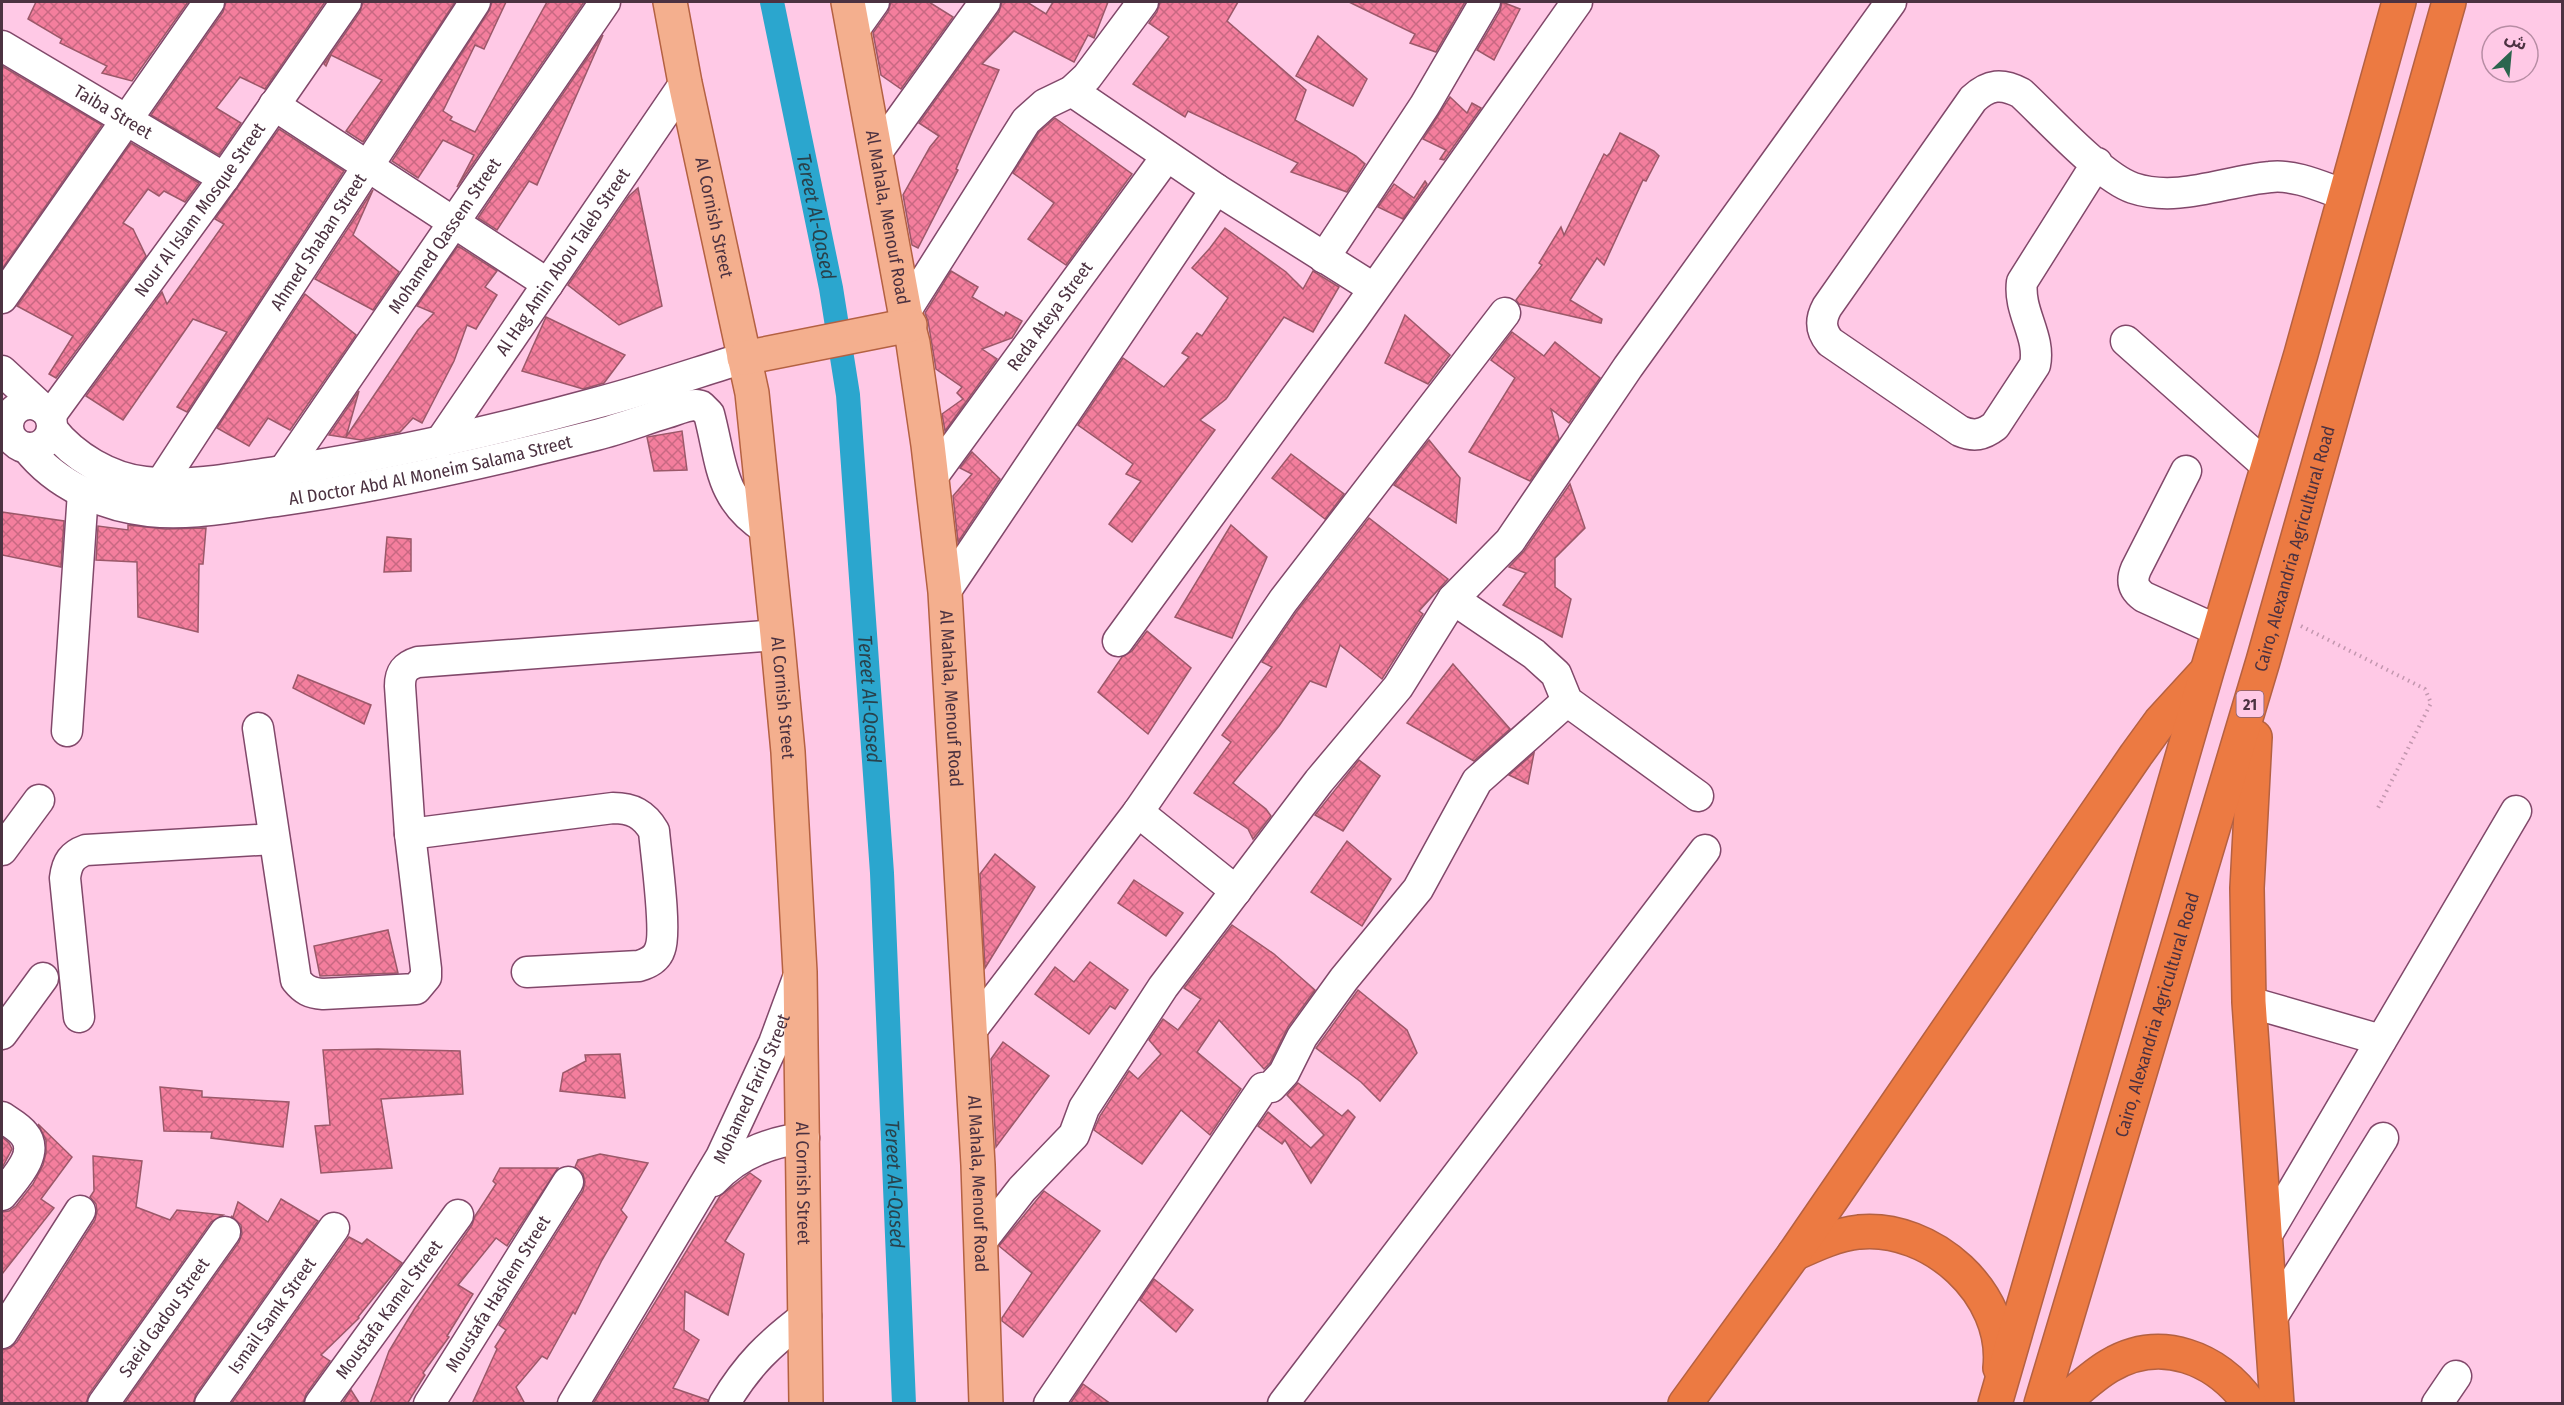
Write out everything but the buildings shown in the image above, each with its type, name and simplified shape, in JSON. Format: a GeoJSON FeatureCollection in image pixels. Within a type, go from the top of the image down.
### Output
{"type":"FeatureCollection","features":[{"type":"Feature","properties":{"kind":"highway"},"geometry":{"type":"LineString","coordinates":[[1996,1400],[2268,467],[2399,2]]}},
{"type":"Feature","properties":{"kind":"highway","name":"Cairo, Alexandria Agricultural Road"},"geometry":{"type":"LineString","coordinates":[[2041,1404],[2277,613],[2449,2]]}},
{"type":"Feature","properties":{"kind":"highway"},"geometry":{"type":"LineString","coordinates":[[2263,661],[2248,831],[2249,1002],[2277,1404]]}},
{"type":"Feature","properties":{"kind":"highway"},"geometry":{"type":"LineString","coordinates":[[1685,1404],[1794,1254],[2136,755],[2174,705],[2207,671]]}},
{"type":"Feature","properties":{"kind":"highway"},"geometry":{"type":"LineString","coordinates":[[1794,1254],[1826,1238],[1861,1232],[1896,1235],[1929,1247],[1958,1267],[1981,1294],[1995,1326],[2001,1361],[1996,1400]]}},
{"type":"Feature","properties":{"kind":"highway"},"geometry":{"type":"LineString","coordinates":[[2061,1404],[2109,1366],[2130,1357],[2153,1352],[2176,1353],[2198,1359],[2219,1370],[2236,1385],[2250,1404]]}},
{"type":"Feature","properties":{"kind":"main road","name":"Al Cornish Street"},"geometry":{"type":"LineString","coordinates":[[670,2],[685,83],[752,393],[777,635],[790,774],[800,972],[806,1404]]}},
{"type":"Feature","properties":{"kind":"main road","name":"Al Mahala, Menouf Road"},"geometry":{"type":"LineString","coordinates":[[851,16],[908,318],[933,476],[945,592],[970,1032],[986,1404]]}},
{"type":"Feature","properties":{"kind":"main road"},"geometry":{"type":"LineString","coordinates":[[744,358],[908,318]]}},
{"type":"Feature","properties":{"kind":"street"},"geometry":{"type":"LineString","coordinates":[[2,298],[209,2]]}},
{"type":"Feature","properties":{"kind":"street","name":"Nour Al Islam Mosque Street"},"geometry":{"type":"LineString","coordinates":[[25,425],[224,178],[346,2]]}},
{"type":"Feature","properties":{"kind":"street","name":"Ahmed Shaban Street"},"geometry":{"type":"LineString","coordinates":[[161,483],[475,2]]}},
{"type":"Feature","properties":{"kind":"street","name":"Mohamed Qassem Street"},"geometry":{"type":"LineString","coordinates":[[284,470],[605,2]]}},
{"type":"Feature","properties":{"kind":"street"},"geometry":{"type":"LineString","coordinates":[[851,16],[874,2]]}},
{"type":"Feature","properties":{"kind":"street"},"geometry":{"type":"LineString","coordinates":[[877,152],[985,2]]}},
{"type":"Feature","properties":{"kind":"street"},"geometry":{"type":"LineString","coordinates":[[908,318],[1026,121],[1045,104],[1072,91],[1094,69],[1143,2]]}},
{"type":"Feature","properties":{"kind":"street"},"geometry":{"type":"LineString","coordinates":[[1324,258],[1425,105],[1485,2]]}},
{"type":"Feature","properties":{"kind":"street"},"geometry":{"type":"LineString","coordinates":[[1118,641],[1353,319],[1577,2]]}},
{"type":"Feature","properties":{"kind":"street"},"geometry":{"type":"LineString","coordinates":[[980,1243],[1022,1189],[1074,1135],[1084,1108],[1163,987],[1319,781],[1398,687],[1453,599],[1510,541],[1628,367],[1891,2]]}},
{"type":"Feature","properties":{"kind":"street","name":"Taiba Street"},"geometry":{"type":"LineString","coordinates":[[2,46],[224,178]]}},
{"type":"Feature","properties":{"kind":"street","name":"Al Hag Amin Abou Taleb Street"},"geometry":{"type":"LineString","coordinates":[[440,442],[685,83]]}},
{"type":"Feature","properties":{"kind":"street"},"geometry":{"type":"LineString","coordinates":[[2097,163],[2022,282],[2020,295],[2037,354],[2035,365],[1995,426],[1988,432],[1978,435],[1960,431],[1830,342],[1824,335],[1821,325],[1822,315],[1827,307],[1973,99],[1983,90],[1995,85],[2009,87],[2021,93],[2097,163],[2131,187],[2149,192],[2184,192],[2271,176],[2302,180],[2345,195]]}},
{"type":"Feature","properties":{"kind":"street"},"geometry":{"type":"LineString","coordinates":[[1072,91],[1216,189],[1373,288]]}},
{"type":"Feature","properties":{"kind":"street"},"geometry":{"type":"LineString","coordinates":[[274,105],[548,284]]}},
{"type":"Feature","properties":{"kind":"street","name":"Reda Ateya Street"},"geometry":{"type":"LineString","coordinates":[[933,476],[1167,156]]}},
{"type":"Feature","properties":{"kind":"street"},"geometry":{"type":"LineString","coordinates":[[945,592],[1216,189]]}},
{"type":"Feature","properties":{"kind":"street"},"geometry":{"type":"LineString","coordinates":[[970,1032],[1138,812],[1283,601],[1505,313]]}},
{"type":"Feature","properties":{"kind":"street"},"geometry":{"type":"LineString","coordinates":[[2126,341],[2268,467]]}},
{"type":"Feature","properties":{"kind":"street","name":"Al Doctor Abd Al Moneim Salama Street"},"geometry":{"type":"LineString","coordinates":[[25,425],[90,462],[116,474],[143,482],[220,480],[440,442],[598,403],[744,358]]}},
{"type":"Feature","properties":{"kind":"street","name":"Al Doctor Abd Al Moneim Salama Street"},"geometry":{"type":"LineString","coordinates":[[2,371],[25,425],[51,474],[83,492],[116,504],[149,511],[184,512],[344,491],[480,465],[604,433],[696,405],[709,414],[724,482],[732,498],[741,510],[766,529]]}},
{"type":"Feature","properties":{"kind":"street"},"geometry":{"type":"LineString","coordinates":[[2186,471],[2136,569],[2133,585],[2144,597],[2219,631]]}},
{"type":"Feature","properties":{"kind":"street"},"geometry":{"type":"LineString","coordinates":[[67,730],[83,492]]}},
{"type":"Feature","properties":{"kind":"street"},"geometry":{"type":"LineString","coordinates":[[1453,599],[1534,654],[1556,674],[1567,701],[1698,796]]}},
{"type":"Feature","properties":{"kind":"street"},"geometry":{"type":"LineString","coordinates":[[258,728],[296,980],[312,994],[416,989],[426,977],[410,834],[400,677],[403,670],[410,664],[418,662],[777,635]]}},
{"type":"Feature","properties":{"kind":"street"},"geometry":{"type":"LineString","coordinates":[[1049,1404],[1263,1088],[1271,1087],[1284,1073],[1302,1037],[1344,979],[1418,889],[1477,781],[1567,701]]}},
{"type":"Feature","properties":{"kind":"street"},"geometry":{"type":"LineString","coordinates":[[2,850],[39,800]]}},
{"type":"Feature","properties":{"kind":"street"},"geometry":{"type":"LineString","coordinates":[[410,834],[613,808],[625,808],[638,812],[648,820],[654,831],[663,937],[657,956],[649,963],[639,966],[527,972]]}},
{"type":"Feature","properties":{"kind":"street"},"geometry":{"type":"LineString","coordinates":[[2265,1238],[2516,811]]}},
{"type":"Feature","properties":{"kind":"street"},"geometry":{"type":"LineString","coordinates":[[1138,812],[1236,891]]}},
{"type":"Feature","properties":{"kind":"street"},"geometry":{"type":"LineString","coordinates":[[79,1017],[65,878],[67,865],[75,854],[86,850],[274,839]]}},
{"type":"Feature","properties":{"kind":"street"},"geometry":{"type":"LineString","coordinates":[[1283,1404],[1705,850]]}},
{"type":"Feature","properties":{"kind":"street","name":"Mohamed Farid Street"},"geometry":{"type":"LineString","coordinates":[[573,1404],[721,1157],[774,1042],[800,972]]}},
{"type":"Feature","properties":{"kind":"street"},"geometry":{"type":"LineString","coordinates":[[2,1034],[43,978]]}},
{"type":"Feature","properties":{"kind":"street"},"geometry":{"type":"LineString","coordinates":[[2249,1002],[2382,1040]]}},
{"type":"Feature","properties":{"kind":"street"},"geometry":{"type":"LineString","coordinates":[[2,1195],[27,1160],[29,1147],[26,1135],[9,1122]]}},
{"type":"Feature","properties":{"kind":"street","name":"Mohamed Farid Street"},"geometry":{"type":"LineString","coordinates":[[696,1201],[721,1173],[752,1151],[768,1144],[804,1138]]}},
{"type":"Feature","properties":{"kind":"street"},"geometry":{"type":"LineString","coordinates":[[2271,1319],[2383,1138]]}},
{"type":"Feature","properties":{"kind":"street","name":"Moustafa Hashem Street"},"geometry":{"type":"LineString","coordinates":[[429,1404],[568,1182]]}},
{"type":"Feature","properties":{"kind":"street"},"geometry":{"type":"LineString","coordinates":[[2,1333],[80,1211]]}},
{"type":"Feature","properties":{"kind":"street","name":"Moustafa Kamel Street"},"geometry":{"type":"LineString","coordinates":[[320,1404],[458,1215]]}},
{"type":"Feature","properties":{"kind":"street","name":"Ismail Samk Street"},"geometry":{"type":"LineString","coordinates":[[210,1404],[334,1228]]}},
{"type":"Feature","properties":{"kind":"street","name":"Saeid Gadou Street"},"geometry":{"type":"LineString","coordinates":[[103,1404],[225,1232]]}},
{"type":"Feature","properties":{"kind":"street"},"geometry":{"type":"LineString","coordinates":[[724,1404],[742,1373],[771,1342],[806,1316]]}},
{"type":"Feature","properties":{"kind":"street"},"geometry":{"type":"LineString","coordinates":[[2438,1404],[2456,1376]]}},
{"type":"Feature","properties":{"kind":"path"},"geometry":{"type":"LineString","coordinates":[[2277,613],[2424,689],[2431,703],[2377,810]]}},
{"type":"Feature","properties":{"kind":"waterway","name":"Tereet Al-Qased"},"geometry":{"type":"LineString","coordinates":[[772,2],[831,288],[848,395],[882,873],[904,1404]]}}]}
